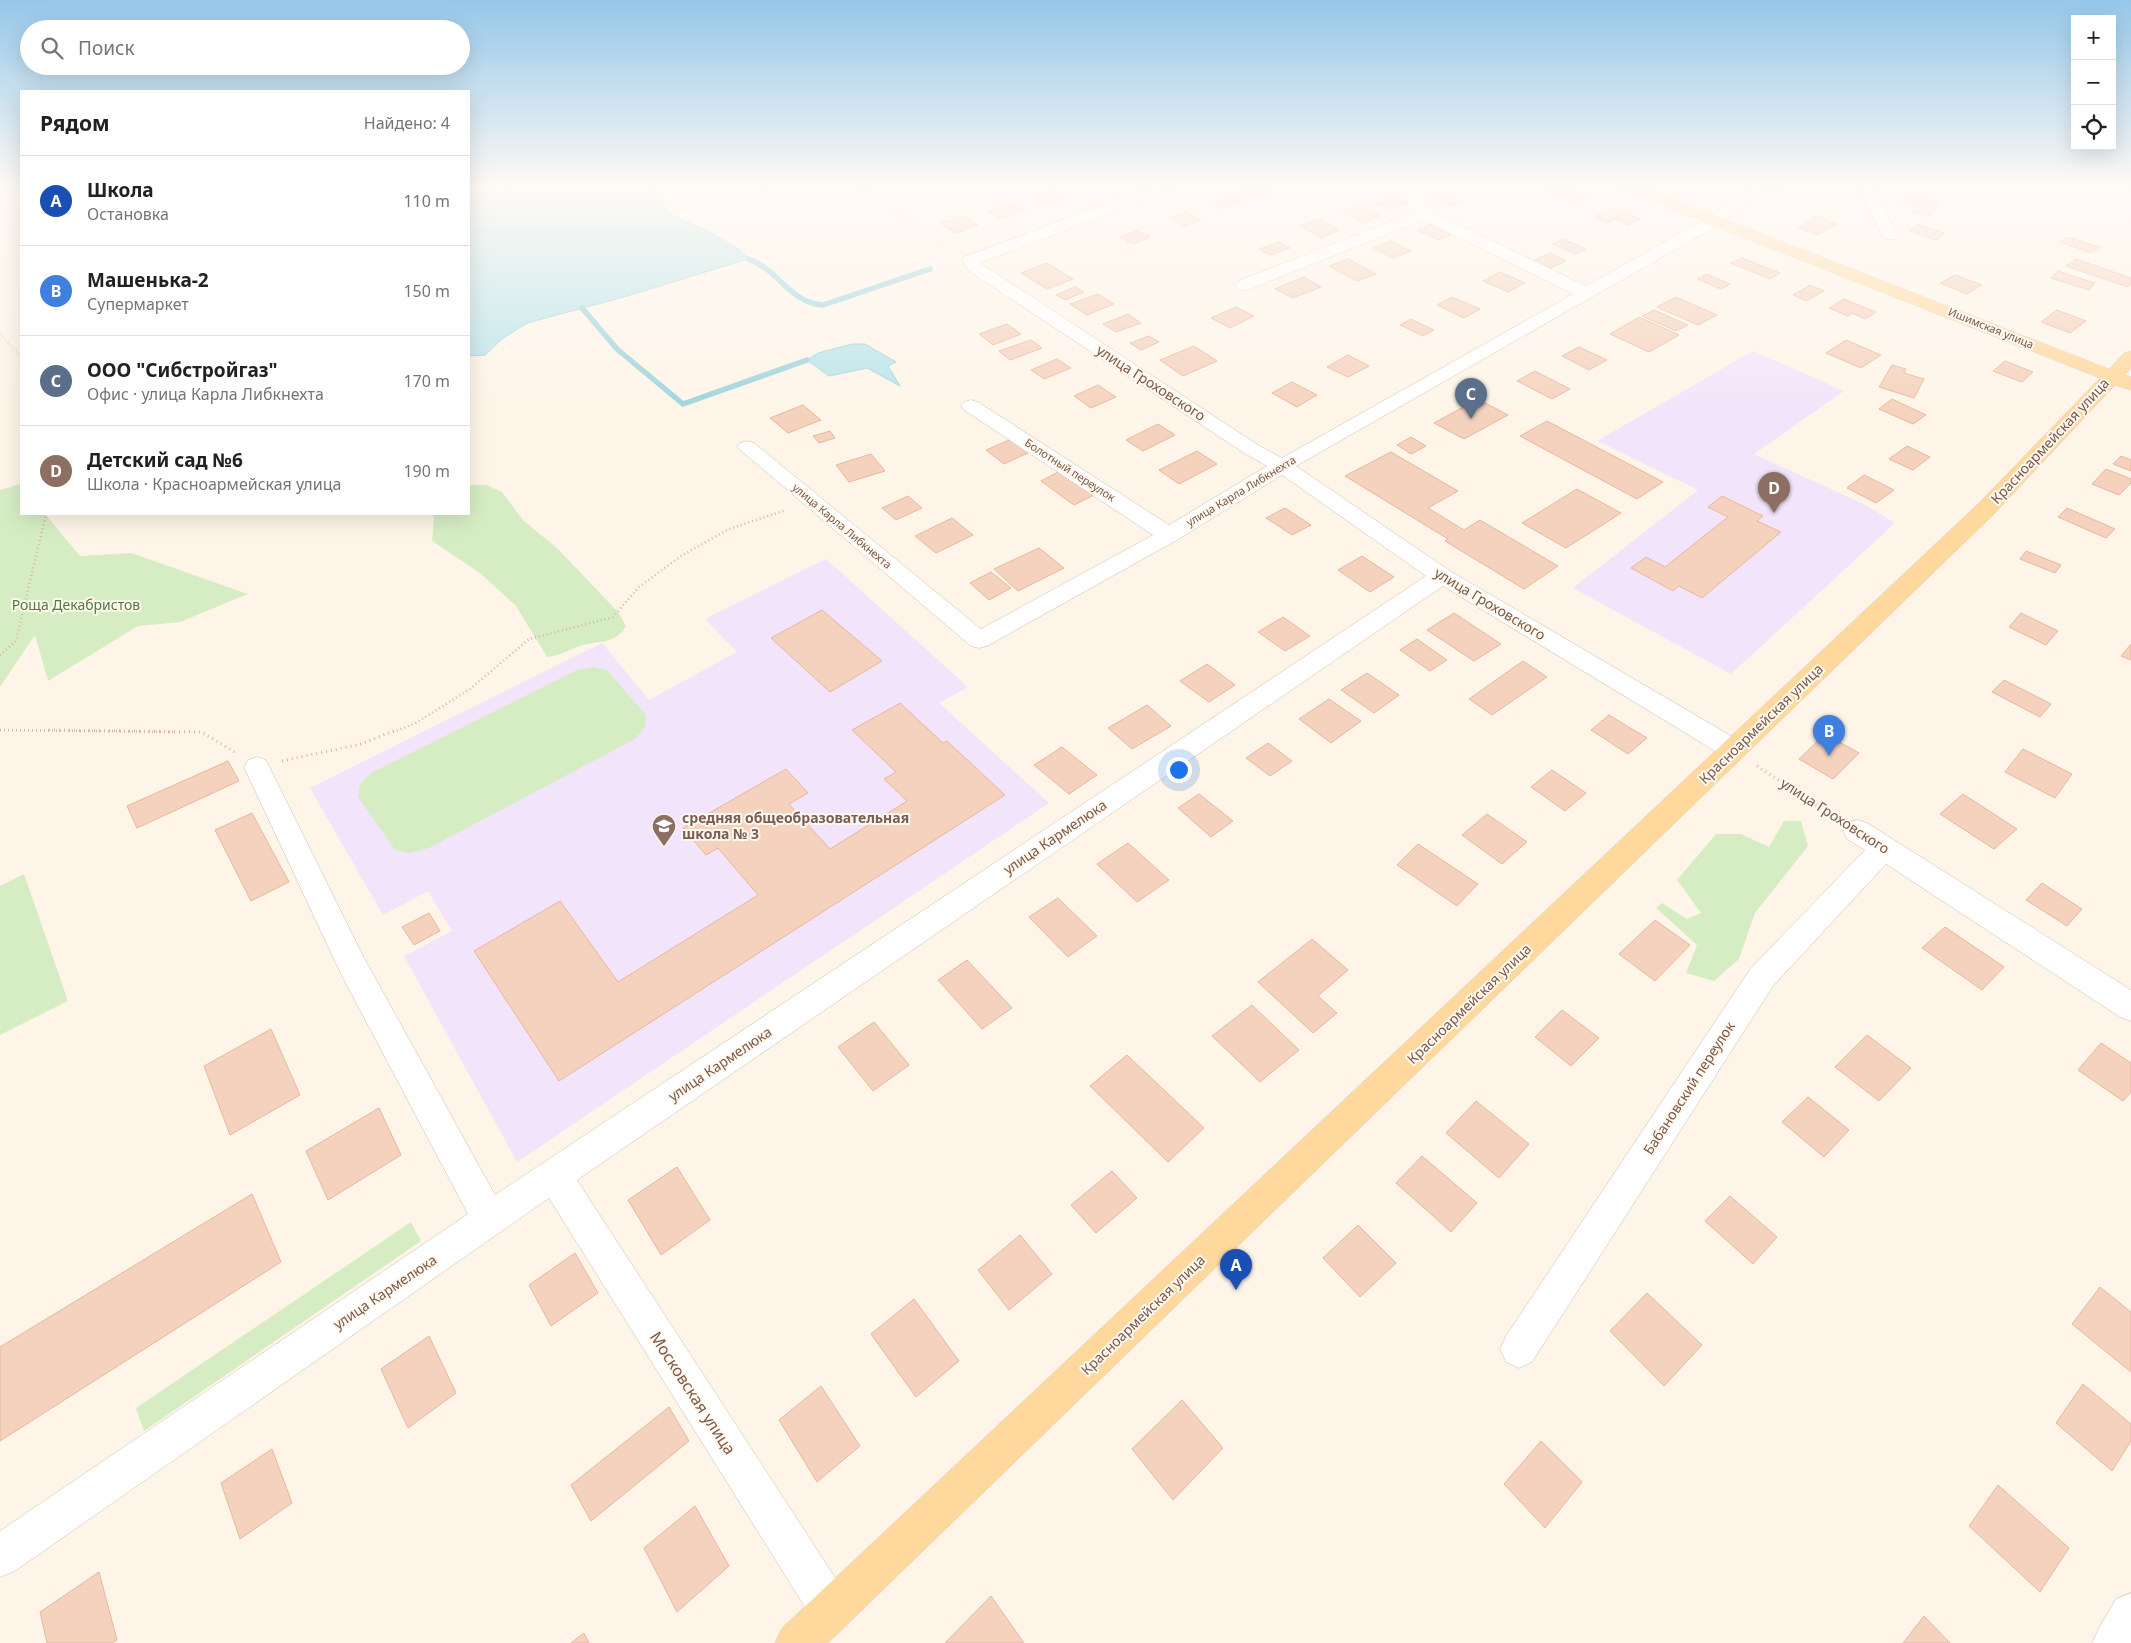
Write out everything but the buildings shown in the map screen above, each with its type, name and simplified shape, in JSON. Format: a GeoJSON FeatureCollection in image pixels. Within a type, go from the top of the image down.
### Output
{"type":"FeatureCollection","features":[{"type":"Feature","properties":{"kind":"main road","name":"Ишимская улица"},"geometry":{"type":"LineString","coordinates":[[1830,264],[2124,372]]}},
{"type":"Feature","properties":{"kind":"main road","name":"Красноармейская улица"},"geometry":{"type":"LineString","coordinates":[[797,1643],[1986,509],[2124,372]]}},
{"type":"Feature","properties":{"kind":"street","name":"улица Гроховского"},"geometry":{"type":"LineString","coordinates":[[972,264],[1251,449],[1282,466],[1442,576],[1734,750]]}},
{"type":"Feature","properties":{"kind":"street"},"geometry":{"type":"LineString","coordinates":[[1244,285],[1298,264]]}},
{"type":"Feature","properties":{"kind":"street"},"geometry":{"type":"LineString","coordinates":[[1526,264],[1586,293]]}},
{"type":"Feature","properties":{"kind":"street","name":"улица Карла Либкнехта"},"geometry":{"type":"LineString","coordinates":[[747,447],[979,640],[1169,535],[1282,466],[1638,264]]}},
{"type":"Feature","properties":{"kind":"street","name":"Болотный переулок"},"geometry":{"type":"LineString","coordinates":[[971,406],[1169,535]]}},
{"type":"Feature","properties":{"kind":"street","name":"улица Кармелюка"},"geometry":{"type":"LineString","coordinates":[[0,1556],[554,1175],[1442,576]]}},
{"type":"Feature","properties":{"kind":"street"},"geometry":{"type":"LineString","coordinates":[[257,766],[352,965],[490,1220]]}},
{"type":"Feature","properties":{"kind":"street","name":"улица Гроховского"},"geometry":{"type":"LineString","coordinates":[[1857,831],[2131,1007]]}},
{"type":"Feature","properties":{"kind":"street","name":"Бабановский переулок"},"geometry":{"type":"LineString","coordinates":[[1519,1348],[1762,977],[1884,848]]}},
{"type":"Feature","properties":{"kind":"street","name":"Московская улица"},"geometry":{"type":"LineString","coordinates":[[554,1175],[832,1610]]}},
{"type":"Feature","properties":{"kind":"street"},"geometry":{"type":"LineString","coordinates":[[2114,1643],[2131,1614]]}},
{"type":"Feature","properties":{"kind":"path"},"geometry":{"type":"LineString","coordinates":[[0,334],[20,356]]}},
{"type":"Feature","properties":{"kind":"path"},"geometry":{"type":"LineString","coordinates":[[0,730],[202,732],[257,766],[361,744],[416,723],[470,689],[529,639],[614,617],[639,587],[681,556],[729,529],[788,510],[824,510]]}},
{"type":"Feature","properties":{"kind":"path"},"geometry":{"type":"LineString","coordinates":[[0,654],[16,641],[46,515]]}},
{"type":"Feature","properties":{"kind":"path","name":"улица Гроховского"},"geometry":{"type":"LineString","coordinates":[[1734,750],[1857,831]]}},
{"type":"Feature","properties":{"kind":"shaded area"},"geometry":{"type":"Polygon","coordinates":[[[1753,351],[1844,391],[1754,454],[1864,504],[1895,523],[1731,674],[1573,588],[1698,490],[1597,441],[1753,351]]]}},
{"type":"Feature","properties":{"kind":"shaded area","name":"средняя общеобразовательная школа № 3"},"geometry":{"type":"Polygon","coordinates":[[[826,559],[968,687],[939,703],[1049,803],[517,1162],[404,956],[452,931],[428,891],[383,915],[310,788],[602,643],[649,700],[737,652],[705,619],[826,559]]]}},
{"type":"Feature","properties":{"kind":"green space","name":"Роща Декабристов"},"geometry":{"type":"Polygon","coordinates":[[[20,484],[20,515],[46,515],[80,556],[131,553],[248,594],[180,622],[138,626],[48,681],[35,635],[0,687],[0,490],[20,484]]]}},
{"type":"Feature","properties":{"kind":"green space"},"geometry":{"type":"Polygon","coordinates":[[[470,485],[487,485],[502,492],[523,520],[558,549],[619,613],[626,626],[617,637],[611,640],[584,645],[547,657],[516,606],[480,573],[432,541],[434,517],[432,515],[470,515],[470,485]]]}},
{"type":"Feature","properties":{"kind":"green space"},"geometry":{"type":"Polygon","coordinates":[[[593,667],[607,670],[646,715],[645,727],[635,739],[429,848],[409,853],[395,850],[358,797],[360,784],[371,773],[577,670],[593,667]]]}},
{"type":"Feature","properties":{"kind":"green space"},"geometry":{"type":"Polygon","coordinates":[[[1784,821],[1801,821],[1808,846],[1755,913],[1739,959],[1714,981],[1686,973],[1697,945],[1656,908],[1662,903],[1687,919],[1701,913],[1677,880],[1716,834],[1741,834],[1769,847],[1784,821]]]}},
{"type":"Feature","properties":{"kind":"green space"},"geometry":{"type":"Polygon","coordinates":[[[24,874],[68,1001],[0,1035],[0,886],[24,874]]]}},
{"type":"Feature","properties":{"kind":"green space"},"geometry":{"type":"Polygon","coordinates":[[[411,1222],[421,1241],[144,1431],[136,1408],[411,1222]]]}},
{"type":"Feature","properties":{"kind":"water"},"geometry":{"type":"Polygon","coordinates":[[[470,264],[733,264],[624,297],[527,323],[502,339],[485,355],[470,356],[470,264]]]}},
{"type":"Feature","properties":{"kind":"water"},"geometry":{"type":"Polygon","coordinates":[[[852,344],[865,344],[896,362],[888,366],[900,386],[867,368],[829,376],[807,360],[818,353],[852,344]]]}},
{"type":"Feature","properties":{"kind":"waterway"},"geometry":{"type":"LineString","coordinates":[[759,264],[801,298],[811,303],[823,305],[930,269]]}},
{"type":"Feature","properties":{"kind":"waterway"},"geometry":{"type":"LineString","coordinates":[[582,308],[617,349],[683,404],[807,360]]}},
{"type":"Feature","properties":{"kind":"place","name":"ООО \"Сибстройгаз\""},"geometry":{"type":"Point","coordinates":[1471,419]}},
{"type":"Feature","properties":{"kind":"place","name":"Детский сад №6"},"geometry":{"type":"Point","coordinates":[1774,513]}},
{"type":"Feature","properties":{"kind":"place","name":"Машенька-2"},"geometry":{"type":"Point","coordinates":[1829,756]}},
{"type":"Feature","properties":{"kind":"place","name":"средняя общеобразовательная школа № 3"},"geometry":{"type":"Point","coordinates":[664,847]}},
{"type":"Feature","properties":{"kind":"place","name":"Школа"},"geometry":{"type":"Point","coordinates":[1236,1290]}}]}
